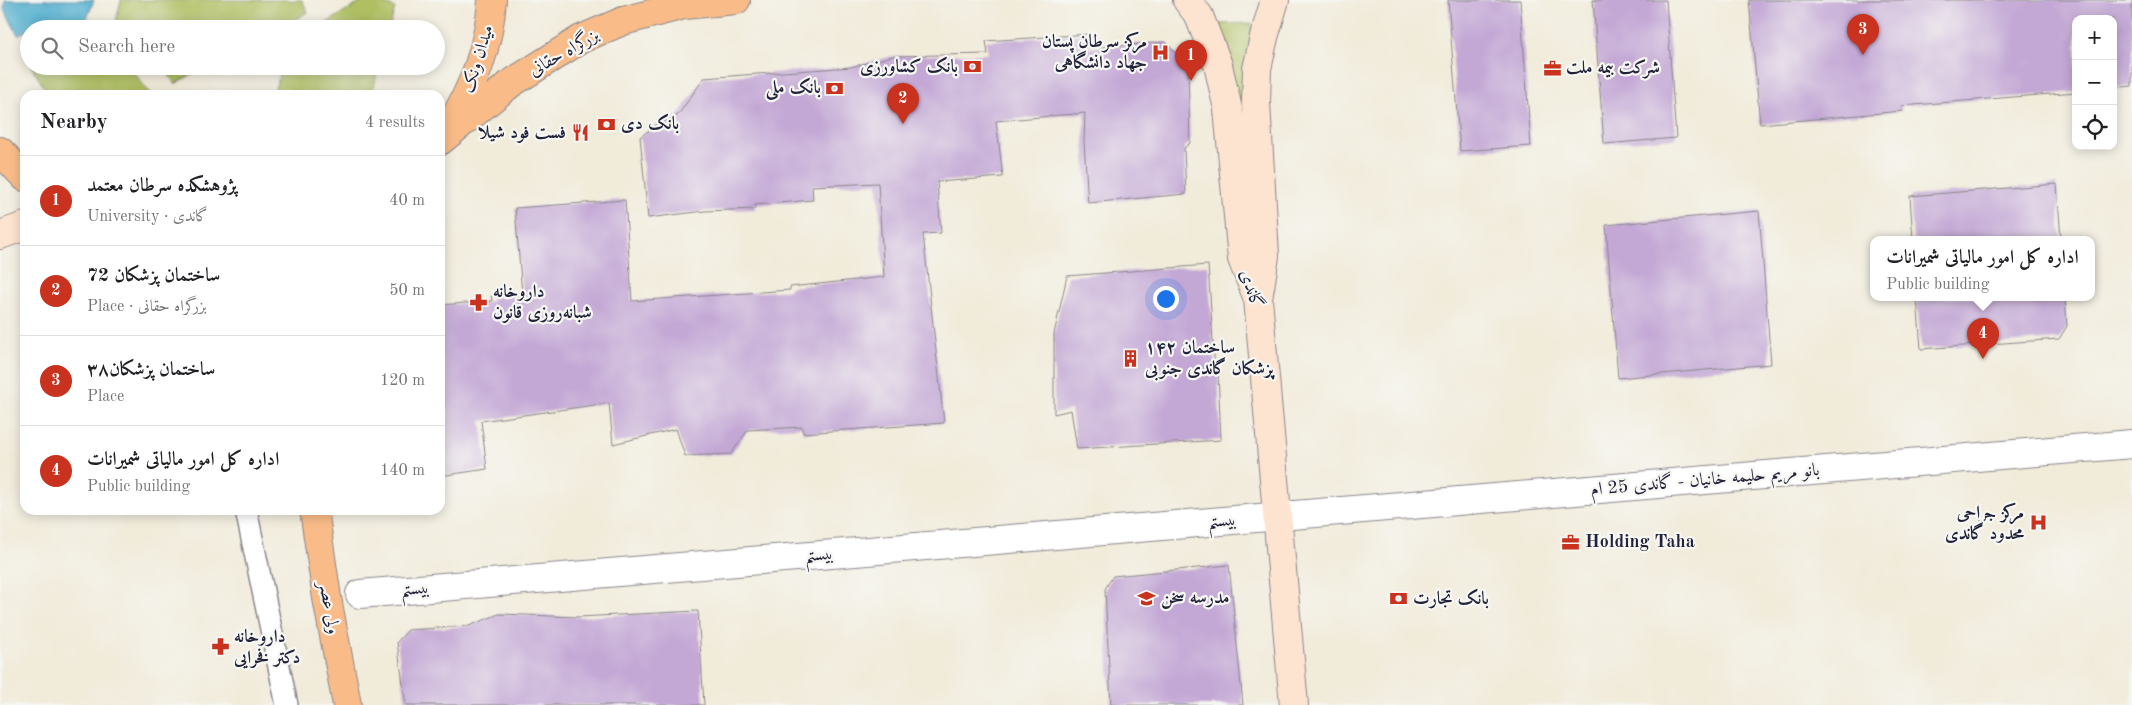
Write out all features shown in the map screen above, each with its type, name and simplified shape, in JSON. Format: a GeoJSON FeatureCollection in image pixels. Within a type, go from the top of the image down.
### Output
{"type":"FeatureCollection","features":[{"type":"Feature","properties":{"kind":"main road","name":"میدان ونک"},"geometry":{"type":"LineString","coordinates":[[445,133],[464,103],[481,60],[492,0]]}},
{"type":"Feature","properties":{"kind":"main road","name":"بزرگراه حقانی"},"geometry":{"type":"LineString","coordinates":[[445,137],[510,84],[581,38],[623,21],[684,5],[736,0]]}},
{"type":"Feature","properties":{"kind":"main road","name":"گاندی"},"geometry":{"type":"LineString","coordinates":[[1187,0],[1199,16],[1218,65],[1228,109],[1242,259],[1258,299],[1294,705]]}},
{"type":"Feature","properties":{"kind":"main road"},"geometry":{"type":"LineString","coordinates":[[1258,299],[1265,256],[1256,103],[1257,69],[1275,0]]}},
{"type":"Feature","properties":{"kind":"main road"},"geometry":{"type":"LineString","coordinates":[[0,151],[20,172]]}},
{"type":"Feature","properties":{"kind":"main road"},"geometry":{"type":"LineString","coordinates":[[0,235],[20,228]]}},
{"type":"Feature","properties":{"kind":"main road","name":"ولی عصر"},"geometry":{"type":"LineString","coordinates":[[315,515],[325,589],[347,705]]}},
{"type":"Feature","properties":{"kind":"street","name":"بانو مریم حلیمه خانیان - گاندی 25 ام"},"geometry":{"type":"LineString","coordinates":[[1278,516],[2132,444]]}},
{"type":"Feature","properties":{"kind":"street","name":"بیستم"},"geometry":{"type":"LineString","coordinates":[[360,594],[1278,516]]}},
{"type":"Feature","properties":{"kind":"lane"},"geometry":{"type":"LineString","coordinates":[[247,515],[287,705]]}},
{"type":"Feature","properties":{"kind":"green space"},"geometry":{"type":"Polygon","coordinates":[[[121,0],[302,0],[308,12],[294,20],[116,20],[121,0]]]}},
{"type":"Feature","properties":{"kind":"green space"},"geometry":{"type":"Polygon","coordinates":[[[365,0],[374,0],[395,8],[392,20],[331,20],[365,0]]]}},
{"type":"Feature","properties":{"kind":"green space"},"geometry":{"type":"Polygon","coordinates":[[[1252,23],[1241,133],[1216,24],[1252,23]]]}},
{"type":"Feature","properties":{"kind":"green space"},"geometry":{"type":"Polygon","coordinates":[[[37,75],[136,75],[147,90],[46,90],[37,75]]]}},
{"type":"Feature","properties":{"kind":"green space"},"geometry":{"type":"Polygon","coordinates":[[[169,75],[191,75],[175,84],[169,75]]]}},
{"type":"Feature","properties":{"kind":"green space"},"geometry":{"type":"Polygon","coordinates":[[[279,75],[377,75],[373,90],[275,90],[279,75]]]}},
{"type":"Feature","properties":{"kind":"water"},"geometry":{"type":"Polygon","coordinates":[[[5,0],[94,0],[87,20],[20,20],[20,34],[18,35],[4,9],[5,0]]]}},
{"type":"Feature","properties":{"kind":"building"},"geometry":{"type":"Polygon","coordinates":[[[1448,0],[1520,0],[1531,146],[1460,151],[1448,0]]]}},
{"type":"Feature","properties":{"kind":"building"},"geometry":{"type":"Polygon","coordinates":[[[1593,0],[1666,0],[1676,138],[1604,144],[1593,0]]]}},
{"type":"Feature","properties":{"kind":"building"},"geometry":{"type":"Polygon","coordinates":[[[1749,0],[2132,0],[2132,86],[2117,88],[2117,15],[2072,15],[2072,92],[1901,106],[1902,111],[1760,124],[1749,0]]]}},
{"type":"Feature","properties":{"kind":"building"},"geometry":{"type":"Polygon","coordinates":[[[1090,34],[1089,48],[1166,42],[1188,67],[1190,143],[1184,148],[1186,194],[1088,203],[1084,142],[1085,113],[996,121],[1003,177],[937,182],[941,233],[923,234],[944,423],[803,433],[802,427],[748,430],[731,454],[685,456],[676,429],[613,444],[609,403],[481,421],[487,469],[445,475],[445,305],[492,301],[491,296],[522,294],[515,208],[625,200],[632,301],[790,290],[790,287],[884,277],[878,183],[812,186],[813,200],[755,205],[755,209],[705,211],[648,218],[640,137],[655,126],[678,115],[704,78],[851,67],[893,56],[988,54],[986,41],[1090,34]]]}},
{"type":"Feature","properties":{"kind":"building"},"geometry":{"type":"Polygon","coordinates":[[[2057,184],[2061,236],[1913,236],[1910,196],[2057,184]]]}},
{"type":"Feature","properties":{"kind":"building"},"geometry":{"type":"Polygon","coordinates":[[[1759,211],[1771,364],[1618,378],[1606,225],[1759,211]]]}},
{"type":"Feature","properties":{"kind":"building","name":"ساختمان ۱۴۲ پزشکان گاندی جنوبی"},"geometry":{"type":"Polygon","coordinates":[[[1208,265],[1215,372],[1218,372],[1221,440],[1077,449],[1071,410],[1054,414],[1054,334],[1067,276],[1208,265]]]}},
{"type":"Feature","properties":{"kind":"building"},"geometry":{"type":"Polygon","coordinates":[[[1917,301],[2065,301],[2067,326],[2059,339],[1921,349],[1917,301]]]}},
{"type":"Feature","properties":{"kind":"building"},"geometry":{"type":"Polygon","coordinates":[[[1229,565],[1243,705],[1111,705],[1105,589],[1113,576],[1229,565]]]}},
{"type":"Feature","properties":{"kind":"building"},"geometry":{"type":"Polygon","coordinates":[[[698,611],[704,705],[406,705],[397,642],[408,630],[469,626],[499,614],[578,617],[698,611]]]}},
{"type":"Feature","properties":{"kind":"place","name":"مرکز سرطان پستان جهاد دانشگاهی"},"geometry":{"type":"Point","coordinates":[1161,52]}},
{"type":"Feature","properties":{"kind":"place","name":"ساختمان پزشکان۳۸"},"geometry":{"type":"Point","coordinates":[1863,55]}},
{"type":"Feature","properties":{"kind":"place","name":"بانک کشاورزی"},"geometry":{"type":"Point","coordinates":[972,67]}},
{"type":"Feature","properties":{"kind":"place","name":"شرکت بیمه ملت"},"geometry":{"type":"Point","coordinates":[1552,68]}},
{"type":"Feature","properties":{"kind":"place","name":"پژوهشکده سرطان معتمد"},"geometry":{"type":"Point","coordinates":[1191,81]}},
{"type":"Feature","properties":{"kind":"place","name":"بانک ملی"},"geometry":{"type":"Point","coordinates":[835,88]}},
{"type":"Feature","properties":{"kind":"place","name":"بانک دی"},"geometry":{"type":"Point","coordinates":[607,124]}},
{"type":"Feature","properties":{"kind":"place","name":"ساختمان پزشکان 72"},"geometry":{"type":"Point","coordinates":[903,124]}},
{"type":"Feature","properties":{"kind":"place","name":"فست فود شیلا"},"geometry":{"type":"Point","coordinates":[580,133]}},
{"type":"Feature","properties":{"kind":"place","name":"داروخانه شبانه‌روزی قانون"},"geometry":{"type":"Point","coordinates":[479,302]}},
{"type":"Feature","properties":{"kind":"place","name":"ساختمان ۱۴۲ پزشکان گاندی جنوبی"},"geometry":{"type":"Point","coordinates":[1131,358]}},
{"type":"Feature","properties":{"kind":"place","name":"اداره کل امور مالیاتی شمیرانات"},"geometry":{"type":"Point","coordinates":[1983,359]}},
{"type":"Feature","properties":{"kind":"place","name":"مرکز جراحی محدود گاندی"},"geometry":{"type":"Point","coordinates":[2038,523]}},
{"type":"Feature","properties":{"kind":"place","name":"Holding Taha"},"geometry":{"type":"Point","coordinates":[1571,542]}},
{"type":"Feature","properties":{"kind":"place","name":"مدرسه سخن"},"geometry":{"type":"Point","coordinates":[1147,598]}},
{"type":"Feature","properties":{"kind":"place","name":"بانک تجارت"},"geometry":{"type":"Point","coordinates":[1399,599]}},
{"type":"Feature","properties":{"kind":"place","name":"داروخانه دکتر فخرایی"},"geometry":{"type":"Point","coordinates":[220,647]}}]}
